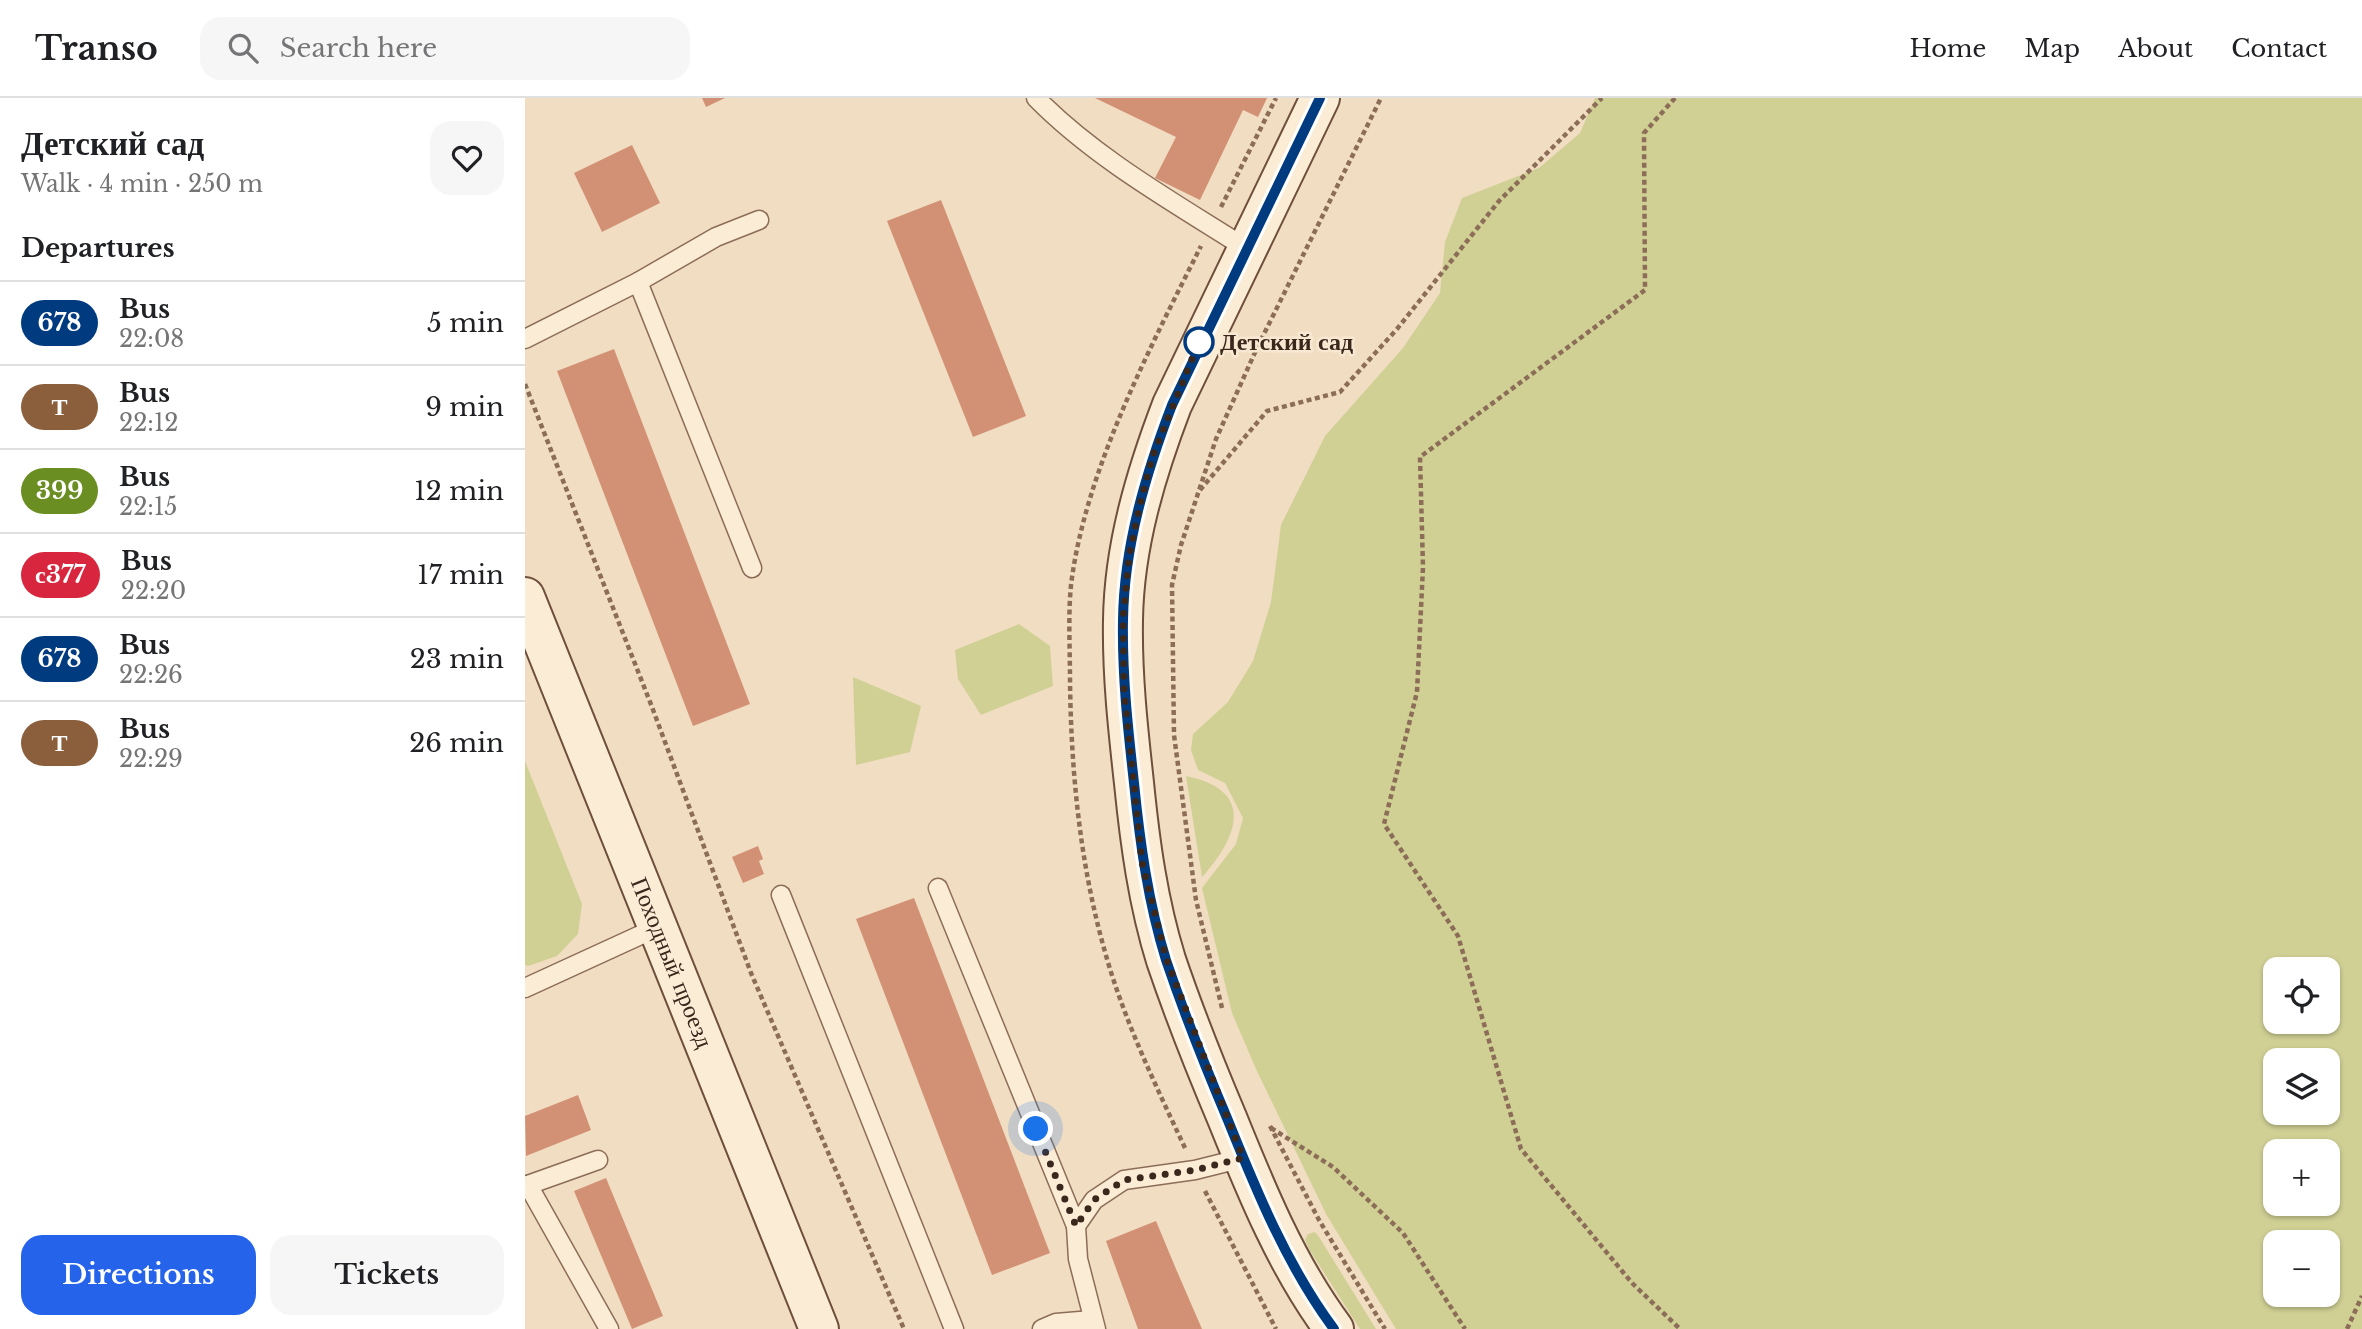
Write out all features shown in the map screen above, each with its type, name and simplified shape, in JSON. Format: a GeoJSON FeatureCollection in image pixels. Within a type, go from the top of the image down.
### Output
{"type":"FeatureCollection","features":[{"type":"Feature","properties":{"kind":"street"},"geometry":{"type":"LineString","coordinates":[[1320,98],[1199,342],[1153,455],[1129,556],[1123,618],[1124,690],[1142,862],[1166,958],[1243,1158],[1265,1207],[1315,1304],[1334,1329]]}},
{"type":"Feature","properties":{"kind":"street","name":"Походный проезд"},"geometry":{"type":"LineString","coordinates":[[525,597],[819,1329]]}},
{"type":"Feature","properties":{"kind":"lane"},"geometry":{"type":"LineString","coordinates":[[1036,98],[1059,121],[1112,160],[1247,249]]}},
{"type":"Feature","properties":{"kind":"lane"},"geometry":{"type":"LineString","coordinates":[[525,339],[638,282],[716,237],[759,220]]}},
{"type":"Feature","properties":{"kind":"lane"},"geometry":{"type":"LineString","coordinates":[[638,282],[752,568]]}},
{"type":"Feature","properties":{"kind":"lane"},"geometry":{"type":"LineString","coordinates":[[938,888],[1076,1226],[1078,1259],[1094,1325],[1056,1324],[1042,1329]]}},
{"type":"Feature","properties":{"kind":"lane"},"geometry":{"type":"LineString","coordinates":[[781,895],[954,1329]]}},
{"type":"Feature","properties":{"kind":"lane"},"geometry":{"type":"LineString","coordinates":[[525,988],[658,927]]}},
{"type":"Feature","properties":{"kind":"lane"},"geometry":{"type":"LineString","coordinates":[[1076,1226],[1094,1200],[1124,1180],[1195,1170],[1243,1158]]}},
{"type":"Feature","properties":{"kind":"lane"},"geometry":{"type":"LineString","coordinates":[[598,1160],[527,1186],[609,1329]]}},
{"type":"Feature","properties":{"kind":"path"},"geometry":{"type":"LineString","coordinates":[[1224,1015],[1196,900],[1174,735],[1172,585],[1216,439],[1257,348],[1381,98]]}},
{"type":"Feature","properties":{"kind":"path"},"geometry":{"type":"LineString","coordinates":[[1198,493],[1267,411],[1340,392],[1397,329],[1499,201],[1602,98]]}},
{"type":"Feature","properties":{"kind":"path"},"geometry":{"type":"LineString","coordinates":[[1675,98],[1644,133],[1645,290],[1420,457],[1423,567],[1417,692],[1384,824],[1458,936],[1521,1149],[1632,1283],[1680,1329]]}},
{"type":"Feature","properties":{"kind":"path"},"geometry":{"type":"LineString","coordinates":[[525,384],[652,707],[751,973],[904,1329]]}},
{"type":"Feature","properties":{"kind":"path"},"geometry":{"type":"LineString","coordinates":[[1265,1116],[1319,1220],[1385,1329]]}},
{"type":"Feature","properties":{"kind":"path"},"geometry":{"type":"LineString","coordinates":[[1271,1127],[1333,1167],[1403,1233],[1465,1329]]}},
{"type":"Feature","properties":{"kind":"path"},"geometry":{"type":"LineString","coordinates":[[2347,1329],[2362,1296]]}},
{"type":"Feature","properties":{"kind":"green space"},"geometry":{"type":"Polygon","coordinates":[[[1595,98],[2362,98],[2362,1329],[1396,1329],[1326,1214],[1232,1013],[1202,888],[1236,844],[1243,818],[1225,783],[1198,770],[1191,750],[1193,734],[1228,702],[1253,661],[1271,602],[1281,525],[1325,436],[1403,348],[1440,293],[1445,242],[1462,198],[1539,168],[1580,133],[1595,98]]]}},
{"type":"Feature","properties":{"kind":"green space"},"geometry":{"type":"Polygon","coordinates":[[[1019,624],[1050,646],[1053,686],[981,715],[958,679],[955,650],[1019,624]]]}},
{"type":"Feature","properties":{"kind":"green space"},"geometry":{"type":"Polygon","coordinates":[[[853,677],[921,706],[910,752],[856,765],[853,677]]]}},
{"type":"Feature","properties":{"kind":"green space"},"geometry":{"type":"Polygon","coordinates":[[[525,761],[582,904],[578,934],[557,956],[528,966],[525,965],[525,761]]]}},
{"type":"Feature","properties":{"kind":"green space"},"geometry":{"type":"Polygon","coordinates":[[[1186,776],[1208,783],[1223,792],[1231,803],[1234,816],[1225,846],[1202,877],[1186,776]]]}},
{"type":"Feature","properties":{"kind":"green space"},"geometry":{"type":"Polygon","coordinates":[[[1315,1232],[1376,1329],[1360,1329],[1309,1249],[1305,1240],[1308,1234],[1315,1232]]]}},
{"type":"Feature","properties":{"kind":"building"},"geometry":{"type":"Polygon","coordinates":[[[702,98],[725,98],[706,107],[702,98]]]}},
{"type":"Feature","properties":{"kind":"building"},"geometry":{"type":"Polygon","coordinates":[[[1095,98],[1267,98],[1258,117],[1243,110],[1200,200],[1155,178],[1176,137],[1095,98]]]}},
{"type":"Feature","properties":{"kind":"building"},"geometry":{"type":"Polygon","coordinates":[[[632,145],[660,203],[602,232],[574,173],[632,145]]]}},
{"type":"Feature","properties":{"kind":"building"},"geometry":{"type":"Polygon","coordinates":[[[941,200],[1026,416],[973,437],[887,221],[941,200]]]}},
{"type":"Feature","properties":{"kind":"building"},"geometry":{"type":"Polygon","coordinates":[[[614,349],[750,704],[693,726],[557,371],[614,349]]]}},
{"type":"Feature","properties":{"kind":"building"},"geometry":{"type":"Polygon","coordinates":[[[758,846],[763,859],[759,861],[764,874],[743,883],[732,857],[758,846]]]}},
{"type":"Feature","properties":{"kind":"building"},"geometry":{"type":"Polygon","coordinates":[[[914,898],[1050,1253],[992,1275],[856,919],[914,898]]]}},
{"type":"Feature","properties":{"kind":"building"},"geometry":{"type":"Polygon","coordinates":[[[578,1095],[591,1130],[526,1156],[525,1116],[578,1095]]]}},
{"type":"Feature","properties":{"kind":"building"},"geometry":{"type":"Polygon","coordinates":[[[606,1178],[663,1316],[632,1329],[574,1191],[606,1178]]]}},
{"type":"Feature","properties":{"kind":"building"},"geometry":{"type":"Polygon","coordinates":[[[1156,1221],[1202,1329],[1138,1329],[1106,1241],[1156,1221]]]}},
{"type":"Feature","properties":{"kind":"bus line","name":"678"},"geometry":{"type":"LineString","coordinates":[[1320,98],[1199,342],[1153,455],[1129,556],[1123,618],[1124,690],[1142,862],[1166,958],[1203,1059],[1265,1207],[1315,1304],[1334,1329]]}},
{"type":"Feature","properties":{"kind":"place","name":"Детский сад"},"geometry":{"type":"Point","coordinates":[1199,342]}},
{"type":"Feature","properties":{"kind":"route"},"geometry":{"type":"LineString","coordinates":[[1036,1129],[1076,1226],[1094,1200],[1124,1180],[1195,1170],[1243,1158],[1166,958],[1142,862],[1124,690],[1123,618],[1129,556],[1140,504],[1153,455],[1199,342]]}}]}
